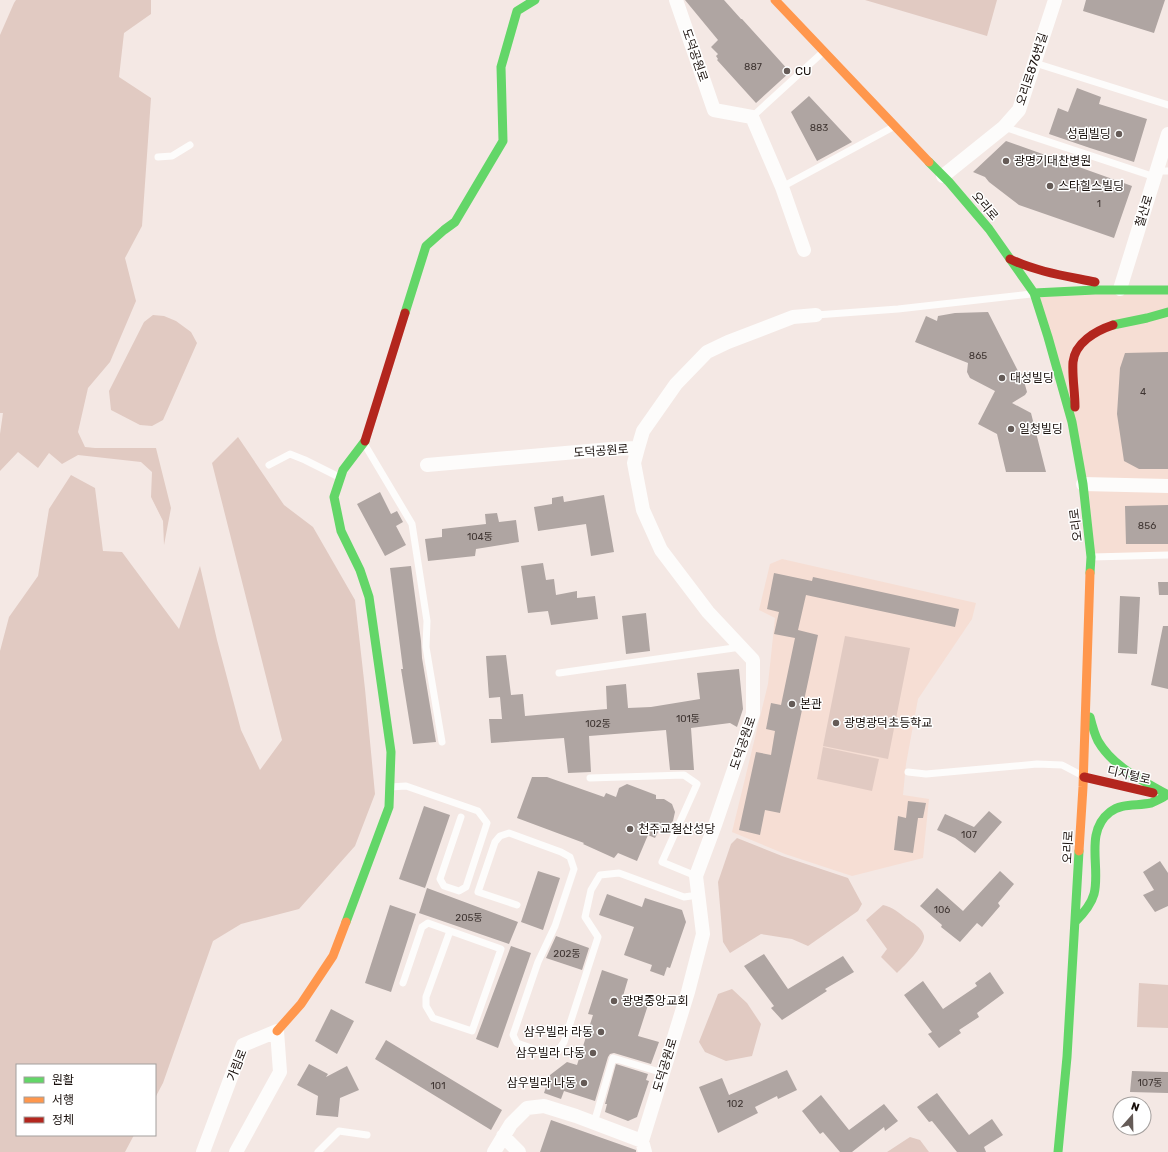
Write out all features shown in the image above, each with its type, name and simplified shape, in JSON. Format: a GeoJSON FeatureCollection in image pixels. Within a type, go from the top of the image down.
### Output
{"type":"FeatureCollection","features":[{"type":"Feature","properties":{"kind":"main road"},"geometry":{"type":"LineString","coordinates":[[277,1031],[301,1004],[333,956],[389,807],[391,752],[369,597],[360,570],[342,531],[334,497],[343,470],[364,443],[426,246],[455,222],[503,141],[501,67],[517,11],[535,0]]}},
{"type":"Feature","properties":{"kind":"main road","name":"오리로"},"geometry":{"type":"LineString","coordinates":[[775,0],[943,176],[989,229],[1034,293],[1072,422],[1083,484],[1091,557],[1084,777],[1067,1057],[1058,1152]]}},
{"type":"Feature","properties":{"kind":"main road"},"geometry":{"type":"LineString","coordinates":[[1010,259],[1029,267],[1063,276],[1101,283],[1116,290]]}},
{"type":"Feature","properties":{"kind":"main road"},"geometry":{"type":"LineString","coordinates":[[1034,293],[1168,290]]}},
{"type":"Feature","properties":{"kind":"main road"},"geometry":{"type":"LineString","coordinates":[[1072,422],[1075,406],[1073,359],[1076,350],[1083,342],[1102,328],[1122,322],[1158,316],[1168,312]]}},
{"type":"Feature","properties":{"kind":"main road"},"geometry":{"type":"LineString","coordinates":[[1075,922],[1088,908],[1094,893],[1097,833],[1100,823],[1104,817],[1108,813],[1120,807],[1151,803],[1160,800],[1167,795],[1122,768],[1112,760],[1098,740],[1086,704]]}},
{"type":"Feature","properties":{"kind":"main road","name":"디지털로"},"geometry":{"type":"LineString","coordinates":[[1084,777],[1167,795]]}},
{"type":"Feature","properties":{"kind":"street","name":"도덕공원로"},"geometry":{"type":"LineString","coordinates":[[676,0],[714,110],[752,117]]}},
{"type":"Feature","properties":{"kind":"street","name":"오리로876번길"},"geometry":{"type":"LineString","coordinates":[[943,176],[1004,127],[1019,110],[1055,0]]}},
{"type":"Feature","properties":{"kind":"street"},"geometry":{"type":"LineString","coordinates":[[752,117],[782,186],[804,250]]}},
{"type":"Feature","properties":{"kind":"street","name":"철산로"},"geometry":{"type":"LineString","coordinates":[[1116,290],[1160,173],[1168,134]]}},
{"type":"Feature","properties":{"kind":"street"},"geometry":{"type":"LineString","coordinates":[[638,448],[642,431],[676,384],[707,352],[728,342],[793,317],[816,315]]}},
{"type":"Feature","properties":{"kind":"street","name":"도덕공원로"},"geometry":{"type":"LineString","coordinates":[[427,465],[638,448],[634,463],[643,510],[661,550],[708,612],[753,660],[753,714],[696,876],[704,934],[663,1073],[644,1146]]}},
{"type":"Feature","properties":{"kind":"street"},"geometry":{"type":"LineString","coordinates":[[1083,484],[1168,486]]}},
{"type":"Feature","properties":{"kind":"street"},"geometry":{"type":"LineString","coordinates":[[236,1152],[280,1072],[277,1031]]}},
{"type":"Feature","properties":{"kind":"street","name":"가림로"},"geometry":{"type":"LineString","coordinates":[[203,1152],[243,1045],[277,1031]]}},
{"type":"Feature","properties":{"kind":"street"},"geometry":{"type":"LineString","coordinates":[[494,1152],[511,1124],[528,1108],[544,1106],[594,1123],[644,1146]]}},
{"type":"Feature","properties":{"kind":"street"},"geometry":{"type":"LineString","coordinates":[[503,1136],[519,1152]]}},
{"type":"Feature","properties":{"kind":"lane"},"geometry":{"type":"LineString","coordinates":[[752,117],[824,51]]}},
{"type":"Feature","properties":{"kind":"lane"},"geometry":{"type":"LineString","coordinates":[[1035,62],[1168,105]]}},
{"type":"Feature","properties":{"kind":"lane"},"geometry":{"type":"LineString","coordinates":[[782,186],[895,126]]}},
{"type":"Feature","properties":{"kind":"lane"},"geometry":{"type":"LineString","coordinates":[[1004,127],[1160,173]]}},
{"type":"Feature","properties":{"kind":"lane"},"geometry":{"type":"LineString","coordinates":[[158,157],[172,156],[190,145]]}},
{"type":"Feature","properties":{"kind":"lane"},"geometry":{"type":"LineString","coordinates":[[816,315],[898,309],[1034,293]]}},
{"type":"Feature","properties":{"kind":"lane"},"geometry":{"type":"LineString","coordinates":[[364,443],[412,524],[427,621],[426,647],[442,742]]}},
{"type":"Feature","properties":{"kind":"lane"},"geometry":{"type":"LineString","coordinates":[[269,465],[290,454],[340,478]]}},
{"type":"Feature","properties":{"kind":"lane"},"geometry":{"type":"LineString","coordinates":[[1091,557],[1168,555]]}},
{"type":"Feature","properties":{"kind":"lane"},"geometry":{"type":"LineString","coordinates":[[559,673],[741,648]]}},
{"type":"Feature","properties":{"kind":"lane"},"geometry":{"type":"LineString","coordinates":[[908,772],[926,774],[1037,764],[1062,765],[1084,777]]}},
{"type":"Feature","properties":{"kind":"lane"},"geometry":{"type":"LineString","coordinates":[[590,778],[684,775],[697,784],[662,862],[696,876]]}},
{"type":"Feature","properties":{"kind":"lane"},"geometry":{"type":"LineString","coordinates":[[390,787],[406,786],[478,811],[487,823],[466,886],[458,891],[444,886],[440,879],[461,818]]}},
{"type":"Feature","properties":{"kind":"lane"},"geometry":{"type":"LineString","coordinates":[[517,905],[478,892],[495,842],[500,836],[509,833],[561,852],[570,857],[574,869],[555,926],[538,962],[513,1035],[518,1043],[546,1053],[558,1051],[564,1042],[598,937],[585,917],[591,890],[600,874],[619,873],[684,897],[698,895]]}},
{"type":"Feature","properties":{"kind":"lane"},"geometry":{"type":"LineString","coordinates":[[403,983],[422,927],[428,923],[501,949],[472,1031],[433,1018],[426,1006],[426,997],[450,931]]}},
{"type":"Feature","properties":{"kind":"lane"},"geometry":{"type":"LineString","coordinates":[[594,1123],[613,1058],[663,1073]]}},
{"type":"Feature","properties":{"kind":"lane"},"geometry":{"type":"LineString","coordinates":[[318,1152],[339,1131],[367,1135]]}},
{"type":"Feature","properties":{"kind":"shaded area"},"geometry":{"type":"Polygon","coordinates":[[[16,0],[151,0],[151,14],[124,33],[119,77],[151,98],[142,226],[125,258],[136,301],[110,362],[88,388],[78,432],[85,447],[156,448],[171,508],[164,545],[163,521],[151,497],[152,472],[141,462],[78,455],[62,464],[49,453],[38,468],[18,452],[0,471],[0,434],[3,413],[0,413],[0,35],[16,0]]]}},
{"type":"Feature","properties":{"kind":"shaded area"},"geometry":{"type":"Polygon","coordinates":[[[865,0],[997,0],[987,36],[865,0]]]}},
{"type":"Feature","properties":{"kind":"shaded area"},"geometry":{"type":"Polygon","coordinates":[[[1168,289],[1168,556],[1091,557],[1083,484],[1034,293],[1168,289]]]}},
{"type":"Feature","properties":{"kind":"shaded area"},"geometry":{"type":"Polygon","coordinates":[[[153,315],[164,316],[176,321],[191,332],[197,343],[163,420],[152,426],[140,425],[111,410],[109,391],[144,322],[153,315]]]}},
{"type":"Feature","properties":{"kind":"shaded area"},"geometry":{"type":"Polygon","coordinates":[[[238,437],[284,505],[313,527],[355,600],[375,794],[355,846],[299,909],[241,924],[213,941],[163,1083],[156,1096],[156,1064],[16,1064],[16,1136],[133,1136],[125,1152],[0,1152],[0,651],[9,617],[38,576],[49,509],[71,475],[95,488],[103,551],[122,552],[179,629],[200,566],[217,640],[241,730],[260,770],[282,740],[212,463],[238,437]]]}},
{"type":"Feature","properties":{"kind":"shaded area","name":"광명광덕초등학교"},"geometry":{"type":"Polygon","coordinates":[[[782,559],[976,603],[972,619],[918,699],[906,764],[903,795],[929,799],[923,858],[852,876],[785,854],[732,832],[768,684],[775,618],[759,610],[770,564],[782,559]]]}},
{"type":"Feature","properties":{"kind":"shaded area"},"geometry":{"type":"Polygon","coordinates":[[[845,636],[910,648],[888,759],[823,746],[845,636]]]}},
{"type":"Feature","properties":{"kind":"shaded area"},"geometry":{"type":"Polygon","coordinates":[[[823,747],[879,759],[872,791],[817,779],[823,747]]]}},
{"type":"Feature","properties":{"kind":"shaded area"},"geometry":{"type":"Polygon","coordinates":[[[737,838],[782,856],[848,878],[862,904],[858,911],[808,946],[792,939],[761,934],[730,953],[723,942],[718,882],[731,844],[737,838]]]}},
{"type":"Feature","properties":{"kind":"shaded area"},"geometry":{"type":"Polygon","coordinates":[[[883,905],[893,909],[920,928],[924,936],[918,950],[897,973],[881,957],[887,949],[866,920],[883,905]]]}},
{"type":"Feature","properties":{"kind":"shaded area"},"geometry":{"type":"Polygon","coordinates":[[[1139,983],[1168,985],[1168,1028],[1137,1027],[1139,983]]]}},
{"type":"Feature","properties":{"kind":"shaded area"},"geometry":{"type":"Polygon","coordinates":[[[732,989],[747,1003],[761,1024],[752,1056],[726,1061],[705,1052],[699,1042],[718,994],[732,989]]]}},
{"type":"Feature","properties":{"kind":"shaded area"},"geometry":{"type":"Polygon","coordinates":[[[910,1137],[920,1140],[929,1152],[887,1152],[910,1137]]]}},
{"type":"Feature","properties":{"kind":"building"},"geometry":{"type":"Polygon","coordinates":[[[685,0],[724,0],[790,72],[756,103],[717,60],[718,59],[716,56],[718,54],[711,47],[718,40],[685,0]]]}},
{"type":"Feature","properties":{"kind":"building"},"geometry":{"type":"Polygon","coordinates":[[[1086,0],[1165,0],[1154,33],[1083,11],[1086,0]]]}},
{"type":"Feature","properties":{"kind":"building"},"geometry":{"type":"Polygon","coordinates":[[[1077,88],[1101,97],[1099,104],[1147,119],[1134,162],[1049,134],[1058,108],[1068,112],[1077,88]]]}},
{"type":"Feature","properties":{"kind":"building"},"geometry":{"type":"Polygon","coordinates":[[[809,96],[852,142],[817,161],[791,112],[809,96]]]}},
{"type":"Feature","properties":{"kind":"building"},"geometry":{"type":"Polygon","coordinates":[[[1006,141],[1132,186],[1114,238],[1019,205],[989,182],[985,177],[973,172],[1006,141]]]}},
{"type":"Feature","properties":{"kind":"building"},"geometry":{"type":"Polygon","coordinates":[[[988,312],[1018,371],[1022,374],[1027,392],[1025,395],[1012,403],[1031,413],[1046,472],[1006,472],[997,434],[978,424],[995,391],[970,378],[967,372],[968,363],[915,342],[926,316],[937,321],[938,316],[955,313],[988,312]]]}},
{"type":"Feature","properties":{"kind":"building"},"geometry":{"type":"Polygon","coordinates":[[[1168,352],[1168,469],[1139,469],[1124,461],[1117,414],[1120,368],[1125,353],[1168,352]]]}},
{"type":"Feature","properties":{"kind":"building"},"geometry":{"type":"Polygon","coordinates":[[[380,492],[391,514],[397,511],[403,522],[396,526],[406,545],[385,556],[357,504],[380,492]]]}},
{"type":"Feature","properties":{"kind":"building"},"geometry":{"type":"Polygon","coordinates":[[[604,495],[614,552],[591,556],[586,524],[538,531],[534,507],[552,504],[552,498],[563,496],[564,502],[604,495]]]}},
{"type":"Feature","properties":{"kind":"building"},"geometry":{"type":"Polygon","coordinates":[[[1168,505],[1168,544],[1126,544],[1125,506],[1168,505]]]}},
{"type":"Feature","properties":{"kind":"building"},"geometry":{"type":"Polygon","coordinates":[[[497,513],[499,522],[516,520],[519,542],[476,549],[475,556],[428,561],[425,539],[442,537],[442,529],[486,524],[485,514],[497,513]]]}},
{"type":"Feature","properties":{"kind":"building"},"geometry":{"type":"Polygon","coordinates":[[[543,563],[546,580],[554,579],[556,595],[577,591],[577,598],[595,596],[598,619],[551,625],[548,611],[528,613],[521,566],[543,563]]]}},
{"type":"Feature","properties":{"kind":"building"},"geometry":{"type":"Polygon","coordinates":[[[411,566],[422,658],[436,742],[413,744],[401,669],[403,669],[390,568],[411,566]]]}},
{"type":"Feature","properties":{"kind":"building","name":"본관"},"geometry":{"type":"Polygon","coordinates":[[[774,573],[812,581],[813,577],[959,609],[955,627],[806,595],[798,630],[818,635],[780,813],[765,810],[760,835],[739,830],[756,752],[771,755],[775,731],[766,729],[771,703],[781,705],[795,638],[774,634],[779,612],[767,609],[774,573]]]}},
{"type":"Feature","properties":{"kind":"building"},"geometry":{"type":"Polygon","coordinates":[[[1158,582],[1168,582],[1168,595],[1159,595],[1158,582]]]}},
{"type":"Feature","properties":{"kind":"building"},"geometry":{"type":"Polygon","coordinates":[[[1120,596],[1140,597],[1137,654],[1118,653],[1120,596]]]}},
{"type":"Feature","properties":{"kind":"building"},"geometry":{"type":"Polygon","coordinates":[[[646,613],[650,651],[626,654],[622,616],[646,613]]]}},
{"type":"Feature","properties":{"kind":"building"},"geometry":{"type":"Polygon","coordinates":[[[1163,626],[1168,626],[1168,689],[1151,685],[1163,626]]]}},
{"type":"Feature","properties":{"kind":"building"},"geometry":{"type":"Polygon","coordinates":[[[506,655],[511,695],[523,694],[525,716],[607,709],[606,686],[626,684],[628,708],[651,707],[700,699],[697,673],[739,669],[743,709],[737,727],[730,723],[691,728],[694,770],[670,770],[666,730],[589,736],[591,772],[568,773],[564,738],[491,743],[489,719],[502,719],[500,697],[489,698],[486,656],[506,655]]]}},
{"type":"Feature","properties":{"kind":"building"},"geometry":{"type":"Polygon","coordinates":[[[532,777],[547,777],[604,797],[606,793],[616,797],[619,788],[627,784],[656,795],[656,799],[664,799],[672,804],[675,812],[673,821],[667,828],[659,830],[655,838],[648,835],[637,861],[618,853],[614,858],[583,844],[584,843],[517,818],[532,777]]]}},
{"type":"Feature","properties":{"kind":"building"},"geometry":{"type":"Polygon","coordinates":[[[908,801],[926,803],[923,818],[918,818],[913,853],[894,850],[898,816],[906,818],[908,801]]]}},
{"type":"Feature","properties":{"kind":"building"},"geometry":{"type":"Polygon","coordinates":[[[424,806],[450,815],[425,888],[399,879],[424,806]]]}},
{"type":"Feature","properties":{"kind":"building"},"geometry":{"type":"Polygon","coordinates":[[[989,811],[1002,822],[975,853],[955,838],[937,830],[945,814],[974,827],[989,811]]]}},
{"type":"Feature","properties":{"kind":"building"},"geometry":{"type":"Polygon","coordinates":[[[1160,861],[1168,873],[1168,906],[1155,912],[1143,895],[1154,890],[1143,872],[1160,861]]]}},
{"type":"Feature","properties":{"kind":"building"},"geometry":{"type":"Polygon","coordinates":[[[538,871],[560,878],[543,930],[521,922],[538,871]]]}},
{"type":"Feature","properties":{"kind":"building"},"geometry":{"type":"Polygon","coordinates":[[[1000,871],[1014,884],[998,903],[1000,906],[982,927],[977,923],[960,942],[941,927],[942,925],[920,906],[937,888],[963,911],[1000,871]]]}},
{"type":"Feature","properties":{"kind":"building"},"geometry":{"type":"Polygon","coordinates":[[[427,888],[518,922],[509,944],[419,913],[427,888]]]}},
{"type":"Feature","properties":{"kind":"building"},"geometry":{"type":"Polygon","coordinates":[[[607,894],[642,907],[645,898],[682,910],[686,922],[670,968],[667,967],[664,976],[650,971],[652,965],[624,955],[634,927],[599,915],[607,894]]]}},
{"type":"Feature","properties":{"kind":"building"},"geometry":{"type":"Polygon","coordinates":[[[390,905],[416,914],[391,992],[365,983],[390,905]]]}},
{"type":"Feature","properties":{"kind":"building"},"geometry":{"type":"Polygon","coordinates":[[[556,936],[589,948],[582,970],[546,958],[556,936]]]}},
{"type":"Feature","properties":{"kind":"building"},"geometry":{"type":"Polygon","coordinates":[[[511,946],[531,953],[498,1048],[476,1039],[511,946]]]}},
{"type":"Feature","properties":{"kind":"building"},"geometry":{"type":"Polygon","coordinates":[[[764,954],[788,989],[843,956],[854,972],[825,989],[827,991],[782,1020],[771,1008],[774,1006],[744,966],[764,954]]]}},
{"type":"Feature","properties":{"kind":"building"},"geometry":{"type":"Polygon","coordinates":[[[602,970],[628,979],[623,996],[648,1005],[638,1036],[659,1042],[651,1064],[614,1053],[610,1054],[595,1101],[564,1091],[561,1099],[544,1093],[550,1075],[567,1062],[577,1065],[593,1015],[588,1014],[602,970]]]}},
{"type":"Feature","properties":{"kind":"building"},"geometry":{"type":"Polygon","coordinates":[[[990,972],[1004,993],[977,1013],[979,1017],[959,1030],[961,1033],[939,1048],[928,1034],[932,1032],[904,995],[923,981],[943,1009],[977,986],[975,983],[990,972]]]}},
{"type":"Feature","properties":{"kind":"building"},"geometry":{"type":"Polygon","coordinates":[[[331,1009],[354,1021],[337,1054],[315,1041],[331,1009]]]}},
{"type":"Feature","properties":{"kind":"building"},"geometry":{"type":"Polygon","coordinates":[[[386,1040],[502,1110],[491,1130],[375,1059],[386,1040]]]}},
{"type":"Feature","properties":{"kind":"building"},"geometry":{"type":"Polygon","coordinates":[[[309,1064],[328,1074],[326,1077],[347,1066],[359,1090],[340,1098],[338,1117],[316,1115],[318,1096],[297,1085],[309,1064]]]}},
{"type":"Feature","properties":{"kind":"building"},"geometry":{"type":"Polygon","coordinates":[[[616,1064],[648,1074],[646,1080],[649,1081],[637,1117],[628,1121],[605,1112],[607,1104],[605,1104],[616,1064]]]}},
{"type":"Feature","properties":{"kind":"building"},"geometry":{"type":"Polygon","coordinates":[[[787,1070],[797,1090],[778,1099],[777,1096],[755,1107],[758,1113],[718,1133],[699,1087],[722,1078],[729,1095],[787,1070]]]}},
{"type":"Feature","properties":{"kind":"building"},"geometry":{"type":"Polygon","coordinates":[[[1132,1071],[1168,1072],[1168,1093],[1130,1092],[1132,1071]]]}},
{"type":"Feature","properties":{"kind":"building"},"geometry":{"type":"Polygon","coordinates":[[[937,1093],[969,1135],[992,1119],[1003,1135],[984,1147],[986,1152],[957,1152],[932,1121],[929,1122],[917,1107],[937,1093]]]}},
{"type":"Feature","properties":{"kind":"building"},"geometry":{"type":"Polygon","coordinates":[[[821,1095],[849,1130],[884,1104],[898,1121],[885,1131],[884,1127],[852,1152],[840,1152],[823,1132],[820,1134],[802,1111],[821,1095]]]}},
{"type":"Feature","properties":{"kind":"building"},"geometry":{"type":"Polygon","coordinates":[[[551,1120],[636,1150],[636,1152],[540,1152],[551,1120]]]}},
{"type":"Feature","properties":{"kind":"traffic: fast"},"geometry":{"type":"LineString","coordinates":[[405,313],[426,246],[455,222],[503,141],[501,67],[517,11],[535,0]]}},
{"type":"Feature","properties":{"kind":"traffic: fast"},"geometry":{"type":"LineString","coordinates":[[929,162],[949,182],[989,229],[1034,293],[1072,422],[1083,484],[1091,557],[1090,573]]}},
{"type":"Feature","properties":{"kind":"traffic: fast"},"geometry":{"type":"LineString","coordinates":[[1034,293],[1095,290],[1168,290]]}},
{"type":"Feature","properties":{"kind":"traffic: fast"},"geometry":{"type":"LineString","coordinates":[[1113,325],[1168,312]]}},
{"type":"Feature","properties":{"kind":"traffic: fast"},"geometry":{"type":"LineString","coordinates":[[346,922],[389,807],[391,752],[369,597],[360,570],[341,531],[334,497],[343,470],[365,441]]}},
{"type":"Feature","properties":{"kind":"traffic: fast"},"geometry":{"type":"LineString","coordinates":[[1090,717],[1094,732],[1104,750],[1120,766],[1168,795]]}},
{"type":"Feature","properties":{"kind":"traffic: fast"},"geometry":{"type":"LineString","coordinates":[[1075,922],[1084,913],[1093,898],[1096,884],[1095,840],[1102,820],[1110,812],[1119,807],[1151,803],[1165,796]]}},
{"type":"Feature","properties":{"kind":"traffic: fast"},"geometry":{"type":"LineString","coordinates":[[1058,1152],[1067,1057],[1079,851]]}},
{"type":"Feature","properties":{"kind":"traffic: slow"},"geometry":{"type":"LineString","coordinates":[[775,0],[929,162]]}},
{"type":"Feature","properties":{"kind":"traffic: slow"},"geometry":{"type":"LineString","coordinates":[[1079,851],[1083,787],[1090,573]]}},
{"type":"Feature","properties":{"kind":"traffic: slow"},"geometry":{"type":"LineString","coordinates":[[277,1031],[301,1004],[333,956],[346,922]]}},
{"type":"Feature","properties":{"kind":"traffic: jam"},"geometry":{"type":"LineString","coordinates":[[1010,259],[1062,276],[1095,282]]}},
{"type":"Feature","properties":{"kind":"traffic: jam"},"geometry":{"type":"LineString","coordinates":[[365,441],[405,313]]}},
{"type":"Feature","properties":{"kind":"traffic: jam"},"geometry":{"type":"LineString","coordinates":[[1075,407],[1073,368],[1075,355],[1082,344],[1093,334],[1113,325]]}},
{"type":"Feature","properties":{"kind":"traffic: jam"},"geometry":{"type":"LineString","coordinates":[[1084,777],[1153,793]]}},
{"type":"Feature","properties":{"kind":"place","name":"CU"},"geometry":{"type":"Point","coordinates":[787,71]}},
{"type":"Feature","properties":{"kind":"place","name":"성림빌딩"},"geometry":{"type":"Point","coordinates":[1119,134]}},
{"type":"Feature","properties":{"kind":"place","name":"광명기대찬병원"},"geometry":{"type":"Point","coordinates":[1006,161]}},
{"type":"Feature","properties":{"kind":"place","name":"스타힐스빌딩"},"geometry":{"type":"Point","coordinates":[1050,186]}},
{"type":"Feature","properties":{"kind":"place","name":"대성빌딩"},"geometry":{"type":"Point","coordinates":[1002,378]}},
{"type":"Feature","properties":{"kind":"place","name":"일청빌딩"},"geometry":{"type":"Point","coordinates":[1011,429]}},
{"type":"Feature","properties":{"kind":"place","name":"본관"},"geometry":{"type":"Point","coordinates":[792,704]}},
{"type":"Feature","properties":{"kind":"place","name":"광명광덕초등학교"},"geometry":{"type":"Point","coordinates":[836,723]}},
{"type":"Feature","properties":{"kind":"place","name":"천주교철산성당"},"geometry":{"type":"Point","coordinates":[630,829]}},
{"type":"Feature","properties":{"kind":"place","name":"광명중앙교회"},"geometry":{"type":"Point","coordinates":[614,1001]}},
{"type":"Feature","properties":{"kind":"place","name":"삼우빌라 라동"},"geometry":{"type":"Point","coordinates":[601,1032]}},
{"type":"Feature","properties":{"kind":"place","name":"삼우빌라 다동"},"geometry":{"type":"Point","coordinates":[593,1053]}},
{"type":"Feature","properties":{"kind":"place","name":"삼우빌라 나동"},"geometry":{"type":"Point","coordinates":[584,1083]}}]}
